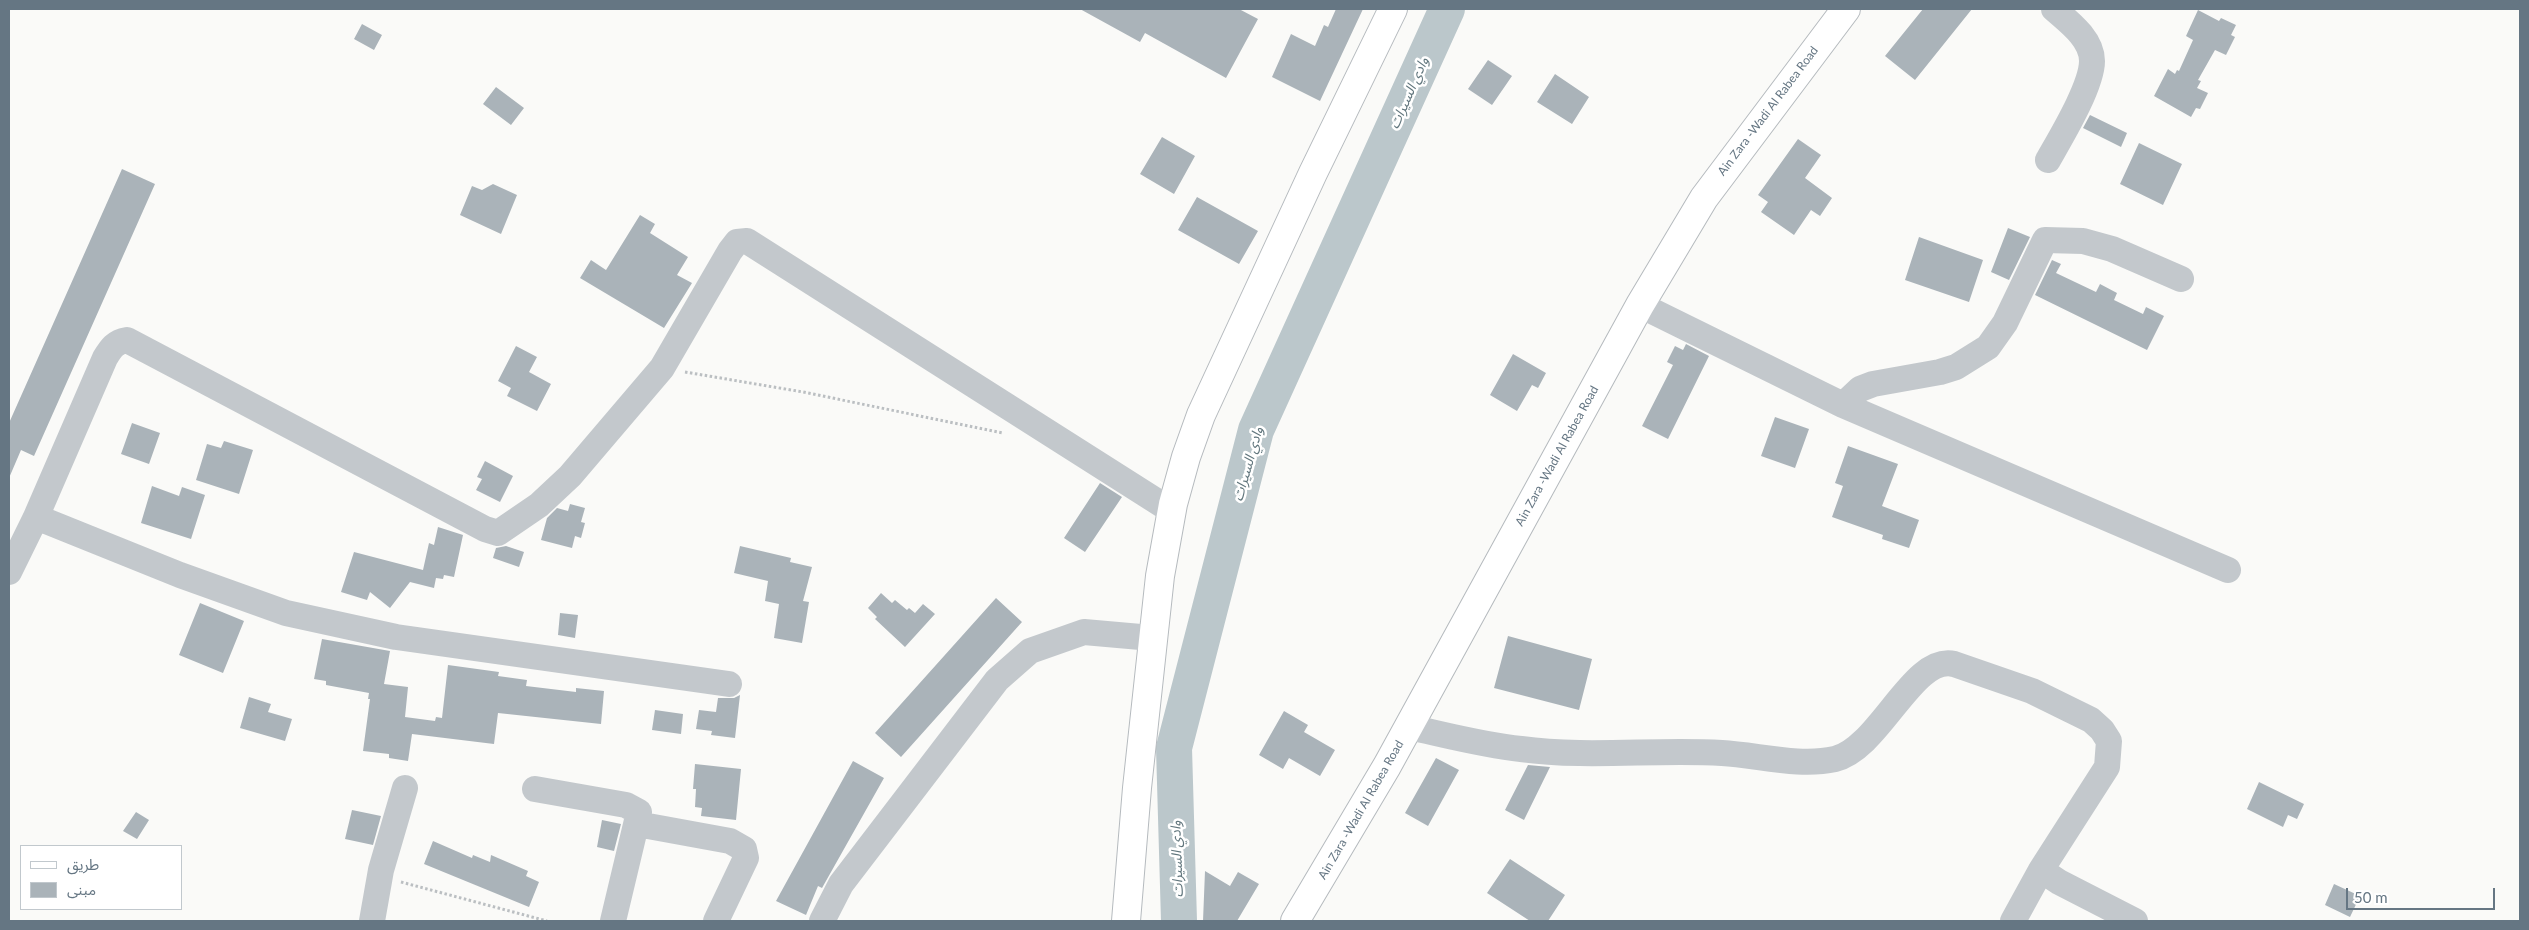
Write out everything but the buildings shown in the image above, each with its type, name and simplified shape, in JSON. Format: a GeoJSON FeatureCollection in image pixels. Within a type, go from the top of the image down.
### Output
{"type":"FeatureCollection","features":[{"type":"Feature","properties":{"kind":"main road"},"geometry":{"type":"LineString","coordinates":[[1126,921],[1152,638],[1172,511],[1186,457],[1201,415],[1313,172],[1393,9]]}},
{"type":"Feature","properties":{"kind":"main road","name":"Ain Zara -Wadi Al Rabea Road"},"geometry":{"type":"LineString","coordinates":[[1296,921],[1409,727],[1640,305],[1704,198],[1846,9]]}},
{"type":"Feature","properties":{"kind":"street"},"geometry":{"type":"LineString","coordinates":[[2048,160],[2083,96],[2092,61],[2087,44],[2077,29],[2054,9]]}},
{"type":"Feature","properties":{"kind":"street"},"geometry":{"type":"LineString","coordinates":[[1843,405],[1860,389],[1873,384],[1940,372],[1956,367],[1988,347],[2005,323],[2045,240],[2083,241],[2112,249],[2181,279]]}},
{"type":"Feature","properties":{"kind":"street"},"geometry":{"type":"LineString","coordinates":[[9,572],[36,517],[105,358],[110,349],[119,342],[127,340],[137,344],[485,529],[498,533],[539,505],[570,476],[662,368],[730,251],[737,242],[747,241],[1172,511]]}},
{"type":"Feature","properties":{"kind":"street"},"geometry":{"type":"LineString","coordinates":[[1640,305],[1843,405],[2228,570]]}},
{"type":"Feature","properties":{"kind":"street"},"geometry":{"type":"LineString","coordinates":[[36,517],[180,575],[286,613],[396,637],[728,684]]}},
{"type":"Feature","properties":{"kind":"street"},"geometry":{"type":"LineString","coordinates":[[822,921],[841,884],[985,695],[997,680],[1030,651],[1084,632],[1152,638]]}},
{"type":"Feature","properties":{"kind":"street"},"geometry":{"type":"LineString","coordinates":[[1409,727],[1522,750],[1623,754],[1666,751],[1723,753],[1815,762],[1836,758],[1854,751],[1871,735],[1893,706],[1920,677],[1935,664],[1944,662],[2032,691],[2091,720],[2102,730],[2109,741],[2106,767],[2041,870],[2013,921]]}},
{"type":"Feature","properties":{"kind":"street"},"geometry":{"type":"LineString","coordinates":[[372,921],[380,876],[405,788]]}},
{"type":"Feature","properties":{"kind":"street"},"geometry":{"type":"LineString","coordinates":[[535,789],[626,805],[639,812],[613,921]]}},
{"type":"Feature","properties":{"kind":"street"},"geometry":{"type":"LineString","coordinates":[[637,824],[730,841],[744,849],[746,858],[716,921]]}},
{"type":"Feature","properties":{"kind":"street"},"geometry":{"type":"LineString","coordinates":[[2041,870],[2059,882],[2135,921]]}},
{"type":"Feature","properties":{"kind":"path"},"geometry":{"type":"LineString","coordinates":[[662,368],[804,392],[1008,433]]}},
{"type":"Feature","properties":{"kind":"path"},"geometry":{"type":"LineString","coordinates":[[380,876],[547,921]]}},
{"type":"Feature","properties":{"kind":"waterway","name":"وادي السيرات"},"geometry":{"type":"LineString","coordinates":[[1179,921],[1174,748],[1256,430],[1447,9]]}}]}
